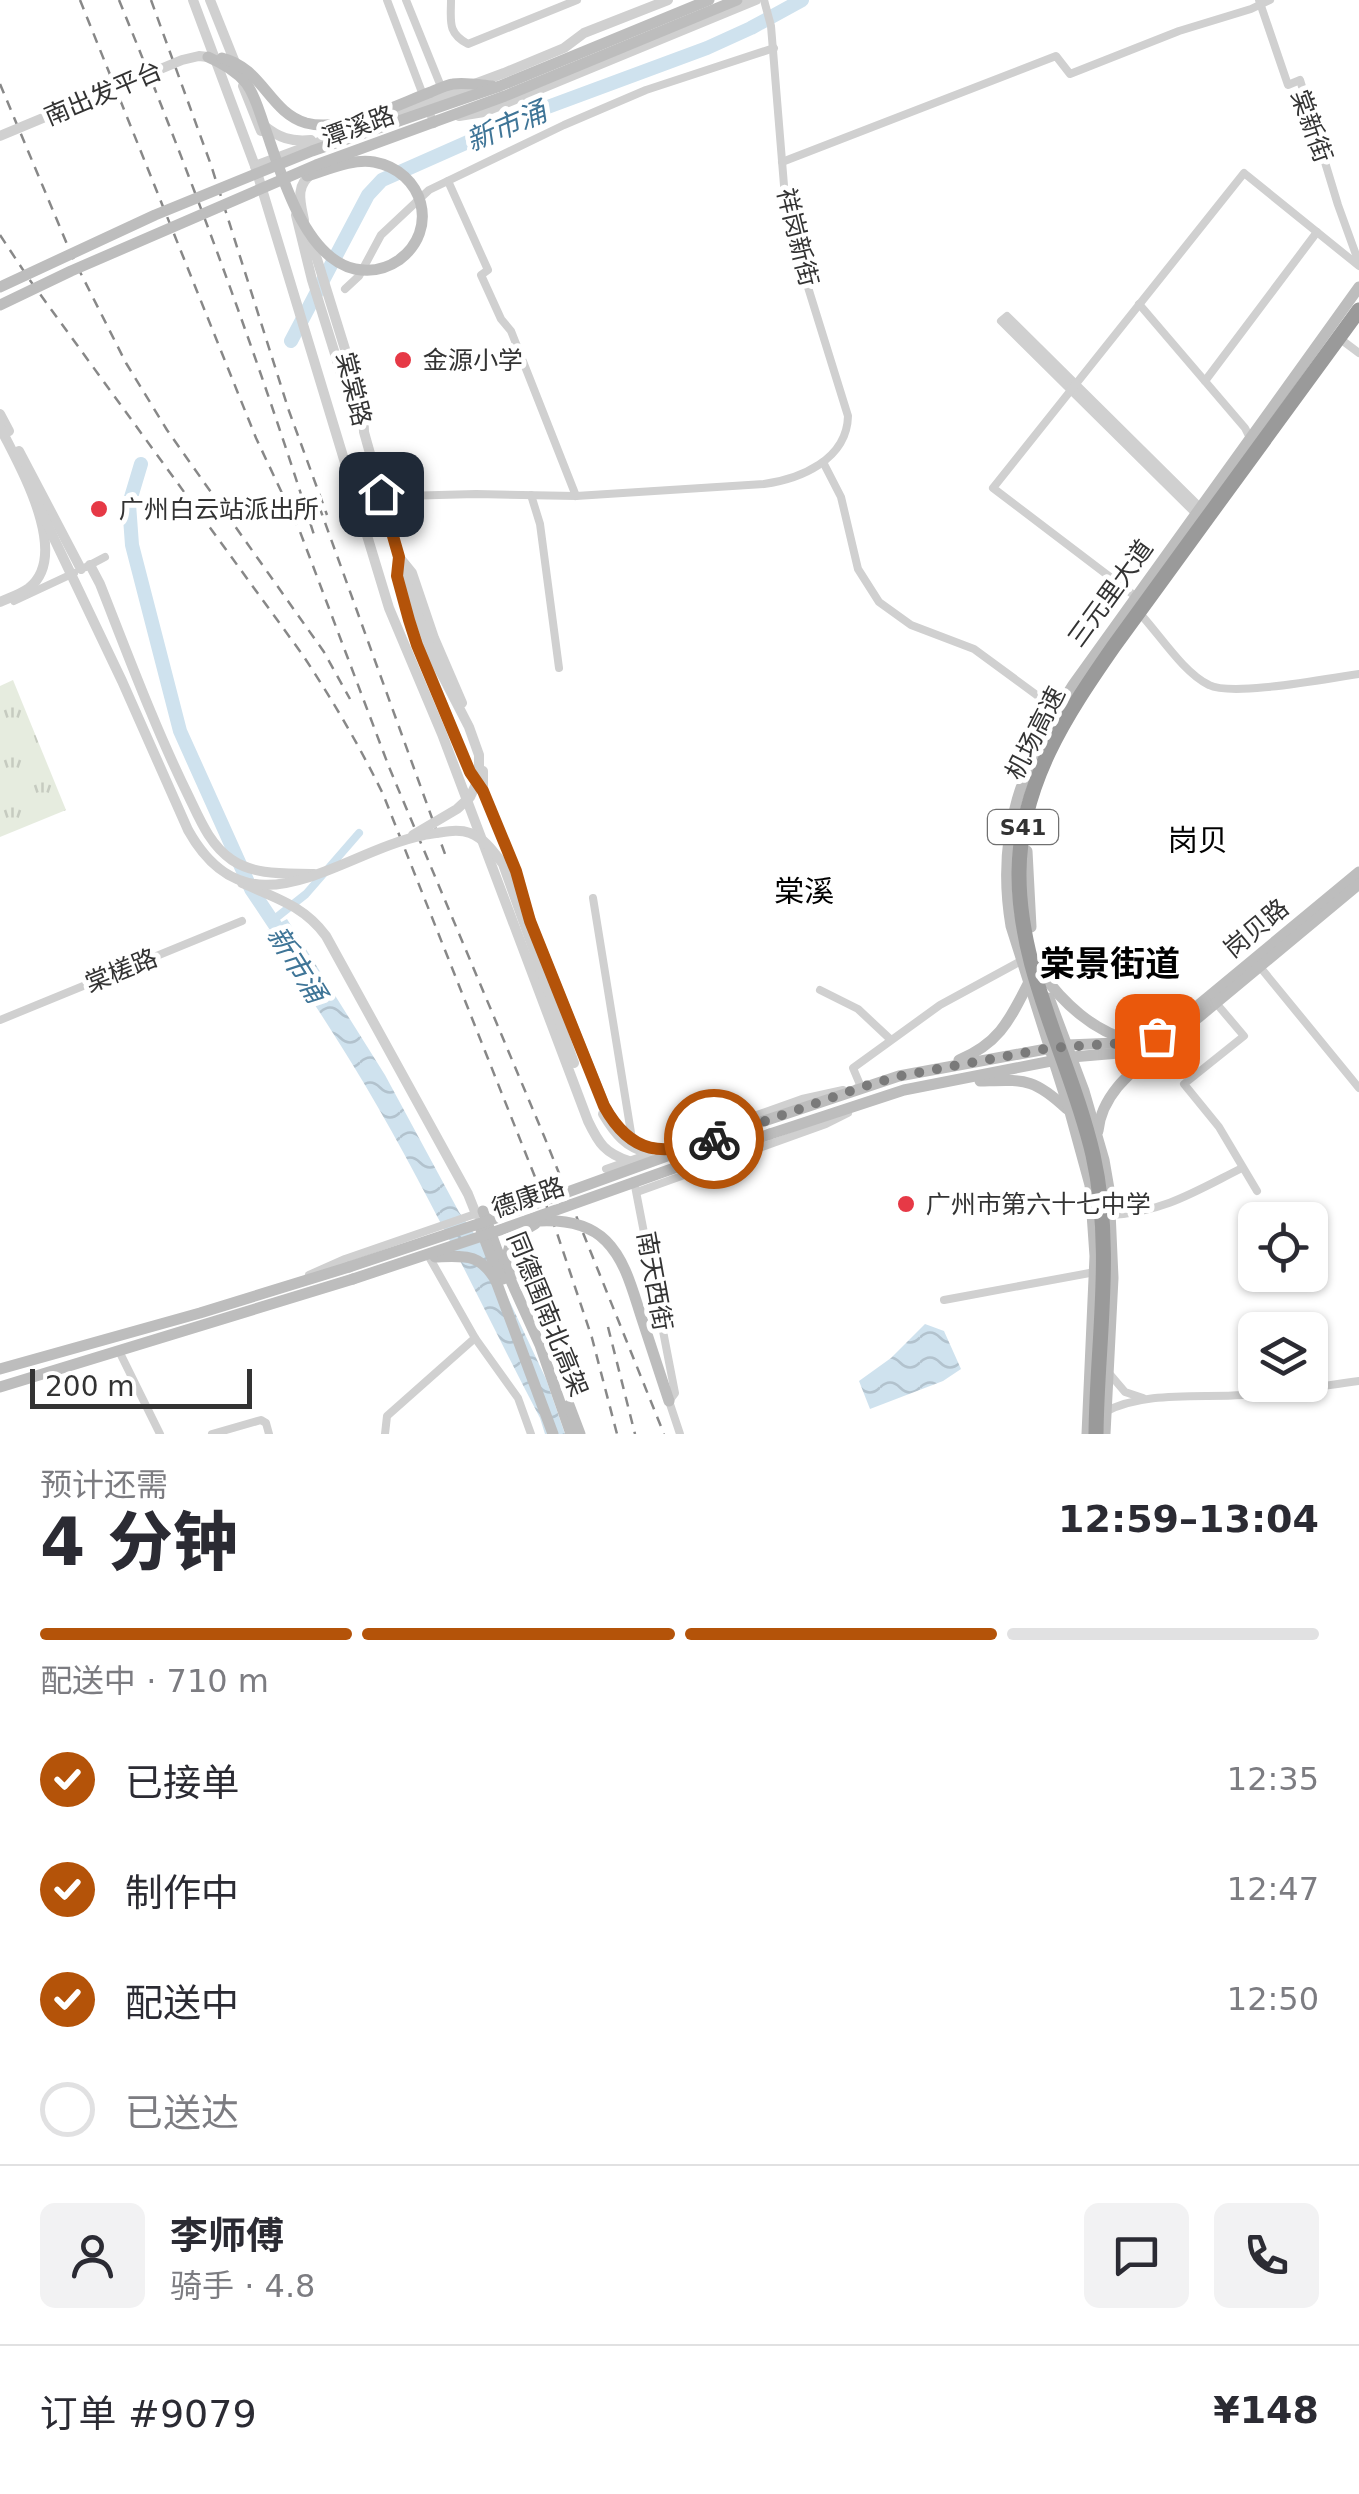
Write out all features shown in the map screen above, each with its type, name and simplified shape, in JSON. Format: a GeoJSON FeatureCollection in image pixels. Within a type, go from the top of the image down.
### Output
{"type":"FeatureCollection","features":[{"type":"Feature","properties":{"kind":"highway","name":"机场高速"},"geometry":{"type":"LineString","coordinates":[[1096,1434],[1104,1263],[1101,1205],[1084,1122],[1034,972],[1022,922],[1019,870],[1026,808],[1047,753],[1089,682],[1359,310]]}},
{"type":"Feature","properties":{"kind":"main road","name":"潭溪路"},"geometry":{"type":"LineString","coordinates":[[0,287],[155,215],[312,151],[709,0]]}},
{"type":"Feature","properties":{"kind":"main road","name":"潭溪路"},"geometry":{"type":"LineString","coordinates":[[0,305],[316,166],[505,96],[737,0]]}},
{"type":"Feature","properties":{"kind":"main road"},"geometry":{"type":"LineString","coordinates":[[208,57],[225,58],[250,71],[271,97],[302,122],[334,126],[454,84],[502,80]]}},
{"type":"Feature","properties":{"kind":"main road"},"geometry":{"type":"LineString","coordinates":[[208,57],[237,74],[253,94],[292,200],[315,242],[329,257],[355,269],[376,270],[393,264],[414,245],[422,211],[416,191],[405,176],[389,166],[369,161],[286,181]]}},
{"type":"Feature","properties":{"kind":"main road","name":"三元里大道"},"geometry":{"type":"LineString","coordinates":[[1087,1434],[1095,1239],[1090,1184],[1011,926],[1006,864],[1019,789],[1028,763],[1088,662],[1359,287]]}},
{"type":"Feature","properties":{"kind":"main road","name":"三元里大道"},"geometry":{"type":"LineString","coordinates":[[1105,1434],[1113,1278],[1112,1215],[1098,1135],[1040,968],[1031,924],[1028,838],[1036,799],[1048,766],[1095,684],[1359,320]]}},
{"type":"Feature","properties":{"kind":"main road"},"geometry":{"type":"LineString","coordinates":[[1195,514],[1203,533]]}},
{"type":"Feature","properties":{"kind":"main road"},"geometry":{"type":"LineString","coordinates":[[516,871],[530,921],[614,1124],[640,1146],[668,1151],[697,1141]]}},
{"type":"Feature","properties":{"kind":"main road","name":"岗贝路"},"geometry":{"type":"LineString","coordinates":[[1070,1051],[1157,1036],[1359,872]]}},
{"type":"Feature","properties":{"kind":"main road","name":"岗贝路"},"geometry":{"type":"LineString","coordinates":[[1070,1051],[1138,1050],[1173,1036],[1359,884]]}},
{"type":"Feature","properties":{"kind":"main road"},"geometry":{"type":"LineString","coordinates":[[1022,964],[1030,971],[1040,968],[1069,1005],[1091,1022],[1120,1038],[1139,1042]]}},
{"type":"Feature","properties":{"kind":"main road"},"geometry":{"type":"LineString","coordinates":[[941,1068],[970,1055],[998,1035],[1008,1024],[1028,984]]}},
{"type":"Feature","properties":{"kind":"main road"},"geometry":{"type":"LineString","coordinates":[[1098,1135],[1099,1117],[1114,1090],[1173,1036]]}},
{"type":"Feature","properties":{"kind":"main road","name":"德康路"},"geometry":{"type":"LineString","coordinates":[[0,1388],[351,1273],[697,1141],[862,1087],[941,1068],[1070,1051]]}},
{"type":"Feature","properties":{"kind":"main road","name":"德康路"},"geometry":{"type":"LineString","coordinates":[[0,1369],[287,1286],[416,1258],[868,1100],[1051,1054]]}},
{"type":"Feature","properties":{"kind":"main road"},"geometry":{"type":"LineString","coordinates":[[945,1082],[1025,1080],[1038,1084],[1070,1112]]}},
{"type":"Feature","properties":{"kind":"main road"},"geometry":{"type":"LineString","coordinates":[[569,1206],[516,1236],[506,1255],[580,1434]]}},
{"type":"Feature","properties":{"kind":"main road","name":"同德围南北高架"},"geometry":{"type":"LineString","coordinates":[[476,1214],[504,1265],[567,1434]]}},
{"type":"Feature","properties":{"kind":"main road"},"geometry":{"type":"LineString","coordinates":[[540,1221],[582,1226],[595,1232],[615,1252],[669,1401]]}},
{"type":"Feature","properties":{"kind":"main road"},"geometry":{"type":"LineString","coordinates":[[416,1258],[472,1257],[488,1267],[500,1288],[553,1434]]}},
{"type":"Feature","properties":{"kind":"street","name":"棠棠路"},"geometry":{"type":"LineString","coordinates":[[193,0],[255,166],[389,608],[442,734],[588,1121],[612,1155],[631,1153]]}},
{"type":"Feature","properties":{"kind":"street","name":"棠棠路"},"geometry":{"type":"LineString","coordinates":[[210,0],[272,160],[286,181],[317,259],[362,407],[364,432],[399,557],[412,573],[434,638],[482,752],[483,791],[590,1058],[602,1112],[631,1153]]}},
{"type":"Feature","properties":{"kind":"street"},"geometry":{"type":"LineString","coordinates":[[388,0],[434,124]]}},
{"type":"Feature","properties":{"kind":"street"},"geometry":{"type":"LineString","coordinates":[[406,0],[452,118]]}},
{"type":"Feature","properties":{"kind":"street"},"geometry":{"type":"LineString","coordinates":[[450,0],[452,30],[468,44],[577,0]]}},
{"type":"Feature","properties":{"kind":"street"},"geometry":{"type":"LineString","coordinates":[[255,166],[444,96],[502,80],[564,48],[584,33],[668,0]]}},
{"type":"Feature","properties":{"kind":"street"},"geometry":{"type":"LineString","coordinates":[[262,192],[434,124],[484,112],[756,0]]}},
{"type":"Feature","properties":{"kind":"street"},"geometry":{"type":"LineString","coordinates":[[782,162],[1056,56],[1070,74],[1263,1]]}},
{"type":"Feature","properties":{"kind":"street","name":"棠新街"},"geometry":{"type":"LineString","coordinates":[[1263,1],[1288,84],[1300,80],[1359,264]]}},
{"type":"Feature","properties":{"kind":"street","name":"祥岗新街"},"geometry":{"type":"LineString","coordinates":[[765,5],[774,48],[790,227],[848,416],[842,439],[823,462]]}},
{"type":"Feature","properties":{"kind":"street"},"geometry":{"type":"LineString","coordinates":[[345,290],[360,276],[381,235],[429,190],[646,90],[774,48]]}},
{"type":"Feature","properties":{"kind":"street","name":"南出发平台"},"geometry":{"type":"LineString","coordinates":[[0,136],[182,60],[208,57]]}},
{"type":"Feature","properties":{"kind":"street"},"geometry":{"type":"LineString","coordinates":[[502,80],[507,92],[519,98]]}},
{"type":"Feature","properties":{"kind":"street"},"geometry":{"type":"LineString","coordinates":[[256,119],[295,142],[327,139]]}},
{"type":"Feature","properties":{"kind":"street"},"geometry":{"type":"LineString","coordinates":[[308,240],[300,190],[307,176],[324,166]]}},
{"type":"Feature","properties":{"kind":"street"},"geometry":{"type":"LineString","coordinates":[[1135,596],[993,488],[1244,173],[1359,264]]}},
{"type":"Feature","properties":{"kind":"street"},"geometry":{"type":"LineString","coordinates":[[448,180],[488,270],[481,274],[501,320],[512,331],[576,496]]}},
{"type":"Feature","properties":{"kind":"street"},"geometry":{"type":"LineString","coordinates":[[292,200],[312,280],[350,402],[364,432]]}},
{"type":"Feature","properties":{"kind":"street"},"geometry":{"type":"LineString","coordinates":[[1205,381],[1317,232]]}},
{"type":"Feature","properties":{"kind":"street"},"geometry":{"type":"LineString","coordinates":[[1139,304],[1250,438]]}},
{"type":"Feature","properties":{"kind":"street"},"geometry":{"type":"LineString","coordinates":[[1073,387],[1001,321],[1007,316],[1195,514]]}},
{"type":"Feature","properties":{"kind":"street"},"geometry":{"type":"LineString","coordinates":[[1344,342],[1359,353]]}},
{"type":"Feature","properties":{"kind":"street"},"geometry":{"type":"LineString","coordinates":[[0,414],[86,567],[100,584],[171,761],[209,836],[235,862],[257,870],[316,874]]}},
{"type":"Feature","properties":{"kind":"street"},"geometry":{"type":"LineString","coordinates":[[0,427],[197,848],[212,864],[242,883],[299,908],[317,924],[476,1214],[345,1259],[287,1286]]}},
{"type":"Feature","properties":{"kind":"street"},"geometry":{"type":"LineString","coordinates":[[402,496],[576,496],[773,482],[810,472],[823,462],[840,497],[858,569],[879,602],[911,625],[974,650],[1057,710]]}},
{"type":"Feature","properties":{"kind":"street"},"geometry":{"type":"LineString","coordinates":[[531,496],[540,524],[560,668]]}},
{"type":"Feature","properties":{"kind":"street"},"geometry":{"type":"LineString","coordinates":[[2,603],[29,588],[42,572],[43,536],[38,504]]}},
{"type":"Feature","properties":{"kind":"street"},"geometry":{"type":"LineString","coordinates":[[2,603],[28,596],[105,557]]}},
{"type":"Feature","properties":{"kind":"street"},"geometry":{"type":"LineString","coordinates":[[399,557],[437,665],[479,755],[479,778],[470,797],[408,839]]}},
{"type":"Feature","properties":{"kind":"street"},"geometry":{"type":"LineString","coordinates":[[399,557],[397,576],[417,645],[470,772],[483,791]]}},
{"type":"Feature","properties":{"kind":"street"},"geometry":{"type":"LineString","coordinates":[[1143,617],[1197,677],[1216,688],[1254,688],[1359,674]]}},
{"type":"Feature","properties":{"kind":"street"},"geometry":{"type":"LineString","coordinates":[[242,883],[296,882],[408,839],[442,832],[466,832],[478,837],[491,848],[510,882],[574,1063],[588,1121]]}},
{"type":"Feature","properties":{"kind":"street"},"geometry":{"type":"LineString","coordinates":[[483,844],[496,850],[502,838]]}},
{"type":"Feature","properties":{"kind":"street","name":"南天西街"},"geometry":{"type":"LineString","coordinates":[[594,898],[637,1192],[675,1393],[669,1401],[680,1434]]}},
{"type":"Feature","properties":{"kind":"street","name":"棠槎路"},"geometry":{"type":"LineString","coordinates":[[0,1020],[242,921]]}},
{"type":"Feature","properties":{"kind":"street"},"geometry":{"type":"LineString","coordinates":[[606,1169],[631,1153],[650,1153],[697,1141],[802,1099],[862,1087],[853,1068],[890,1039],[940,1005],[1022,964]]}},
{"type":"Feature","properties":{"kind":"street"},"geometry":{"type":"LineString","coordinates":[[1260,966],[1359,1088]]}},
{"type":"Feature","properties":{"kind":"street"},"geometry":{"type":"LineString","coordinates":[[820,990],[858,1009],[890,1039]]}},
{"type":"Feature","properties":{"kind":"street"},"geometry":{"type":"LineString","coordinates":[[1216,1003],[1244,1036],[1184,1084],[1219,1126],[1257,1191]]}},
{"type":"Feature","properties":{"kind":"street"},"geometry":{"type":"LineString","coordinates":[[637,1192],[826,1124],[868,1100]]}},
{"type":"Feature","properties":{"kind":"street"},"geometry":{"type":"LineString","coordinates":[[697,1141],[712,1165]]}},
{"type":"Feature","properties":{"kind":"street"},"geometry":{"type":"LineString","coordinates":[[1112,1215],[1141,1213],[1172,1203],[1242,1168]]}},
{"type":"Feature","properties":{"kind":"street"},"geometry":{"type":"LineString","coordinates":[[416,1234],[475,1338],[518,1398],[531,1434]]}},
{"type":"Feature","properties":{"kind":"street"},"geometry":{"type":"LineString","coordinates":[[944,1300],[1094,1272]]}},
{"type":"Feature","properties":{"kind":"street"},"geometry":{"type":"LineString","coordinates":[[385,1434],[387,1416],[475,1338]]}},
{"type":"Feature","properties":{"kind":"street"},"geometry":{"type":"LineString","coordinates":[[120,1351],[160,1434]]}},
{"type":"Feature","properties":{"kind":"street"},"geometry":{"type":"LineString","coordinates":[[1108,1372],[1125,1392],[1148,1398]]}},
{"type":"Feature","properties":{"kind":"street"},"geometry":{"type":"LineString","coordinates":[[1105,1412],[1148,1398],[1265,1394],[1359,1381]]}},
{"type":"Feature","properties":{"kind":"street"},"geometry":{"type":"LineString","coordinates":[[212,1434],[261,1420],[269,1434]]}},
{"type":"Feature","properties":{"kind":"green space"},"geometry":{"type":"Polygon","coordinates":[[[13,680],[66,810],[0,837],[0,686],[13,680]]]}},
{"type":"Feature","properties":{"kind":"water"},"geometry":{"type":"Polygon","coordinates":[[[287,919],[385,1075],[459,1212],[485,1249],[546,1379],[565,1434],[545,1434],[389,1126],[267,930],[287,919]]]}},
{"type":"Feature","properties":{"kind":"water"},"geometry":{"type":"Polygon","coordinates":[[[925,1324],[944,1331],[961,1369],[943,1381],[870,1409],[859,1381],[891,1358],[925,1324]]]}},
{"type":"Feature","properties":{"kind":"waterway","name":"新市涌"},"geometry":{"type":"LineString","coordinates":[[291,341],[368,195],[382,180],[545,108],[707,48],[802,0]]}},
{"type":"Feature","properties":{"kind":"waterway","name":"新市涌"},"geometry":{"type":"LineString","coordinates":[[141,464],[129,504],[132,545],[180,731],[251,889],[285,940]]}},
{"type":"Feature","properties":{"kind":"waterway"},"geometry":{"type":"LineString","coordinates":[[272,921],[306,894],[359,833]]}},
{"type":"Feature","properties":{"kind":"railway"},"geometry":{"type":"LineString","coordinates":[[80,0],[256,438],[299,529],[389,767],[664,1434]]}},
{"type":"Feature","properties":{"kind":"railway"},"geometry":{"type":"LineString","coordinates":[[119,0],[222,266],[314,535]]}},
{"type":"Feature","properties":{"kind":"railway"},"geometry":{"type":"LineString","coordinates":[[151,0],[211,165],[289,411],[327,515]]}},
{"type":"Feature","properties":{"kind":"railway"},"geometry":{"type":"LineString","coordinates":[[0,84],[72,256],[126,363],[167,430],[324,652],[350,699]]}},
{"type":"Feature","properties":{"kind":"railway"},"geometry":{"type":"LineString","coordinates":[[0,235],[302,654],[374,776],[556,1230],[592,1338],[617,1434]]}},
{"type":"Feature","properties":{"kind":"railway"},"geometry":{"type":"LineString","coordinates":[[319,506],[445,854]]}},
{"type":"Feature","properties":{"kind":"railway"},"geometry":{"type":"LineString","coordinates":[[608,1327],[635,1434]]}},
{"type":"Feature","properties":{"kind":"way so far"},"geometry":{"type":"LineString","coordinates":[[714,1139],[900,1076],[1050,1048],[1139,1042],[1157,1036]]}},
{"type":"Feature","properties":{"kind":"place","name":"金源小学"},"geometry":{"type":"Point","coordinates":[403,360]}},
{"type":"Feature","properties":{"kind":"place","name":"广州白云站派出所"},"geometry":{"type":"Point","coordinates":[99,509]}},
{"type":"Feature","properties":{"kind":"place","name":"广州市第六十七中学"},"geometry":{"type":"Point","coordinates":[906,1204]}},
{"type":"Feature","properties":{"kind":"district","name":"岗贝"},"geometry":{"type":"Point","coordinates":[1198,841]}},
{"type":"Feature","properties":{"kind":"district","name":"棠溪"},"geometry":{"type":"Point","coordinates":[804,892]}},
{"type":"Feature","properties":{"kind":"district","name":"棠景街道"},"geometry":{"type":"Point","coordinates":[1110,964]}},
{"type":"Feature","properties":{"kind":"route"},"geometry":{"type":"LineString","coordinates":[[381,494],[399,557],[397,576],[401,593],[417,645],[516,871],[530,921],[604,1106],[614,1124],[640,1146],[679,1150],[714,1139]]}}]}
